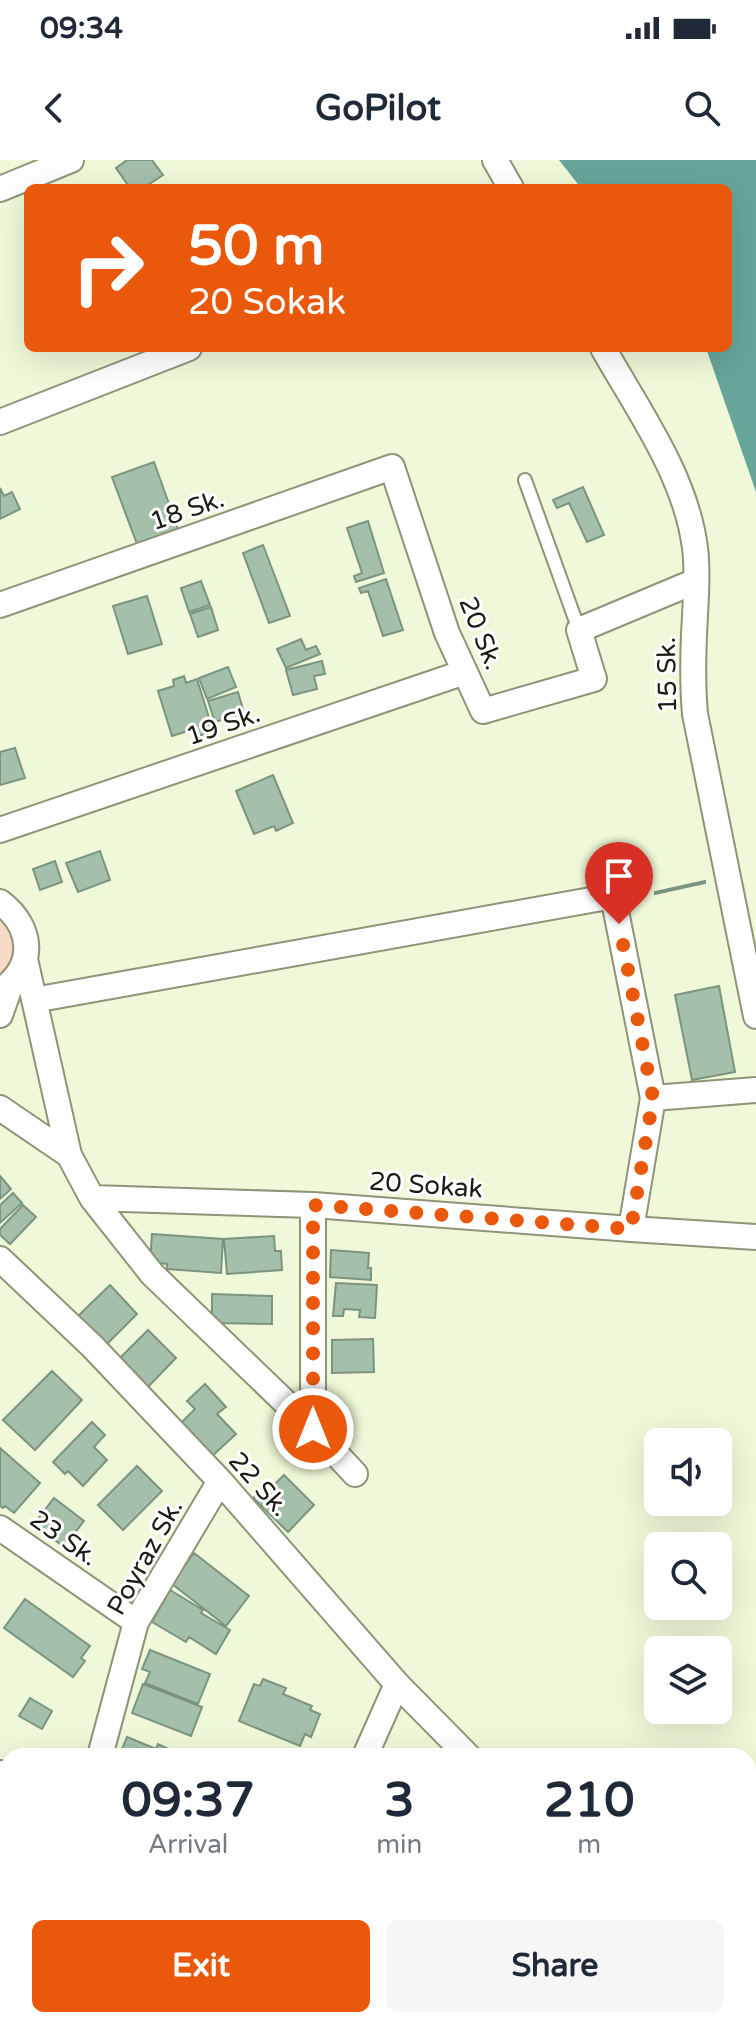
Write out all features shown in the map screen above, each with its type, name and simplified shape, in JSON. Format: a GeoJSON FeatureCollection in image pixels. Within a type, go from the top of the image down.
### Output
{"type":"FeatureCollection","features":[{"type":"Feature","properties":{"kind":"street"},"geometry":{"type":"LineString","coordinates":[[0,189],[71,160]]}},
{"type":"Feature","properties":{"kind":"street"},"geometry":{"type":"LineString","coordinates":[[495,160],[509,184]]}},
{"type":"Feature","properties":{"kind":"street"},"geometry":{"type":"LineString","coordinates":[[0,422],[179,352]]}},
{"type":"Feature","properties":{"kind":"street","name":"15 Sk."},"geometry":{"type":"LineString","coordinates":[[605,352],[669,464],[691,521],[696,581],[692,668],[695,714],[756,1016]]}},
{"type":"Feature","properties":{"kind":"street","name":"18 Sk."},"geometry":{"type":"LineString","coordinates":[[0,605],[392,467]]}},
{"type":"Feature","properties":{"kind":"street","name":"20 Sk."},"geometry":{"type":"LineString","coordinates":[[392,467],[447,633],[483,711],[594,679],[579,630]]}},
{"type":"Feature","properties":{"kind":"street"},"geometry":{"type":"LineString","coordinates":[[579,630],[696,581]]}},
{"type":"Feature","properties":{"kind":"street","name":"19 Sk."},"geometry":{"type":"LineString","coordinates":[[0,830],[465,672]]}},
{"type":"Feature","properties":{"kind":"street"},"geometry":{"type":"LineString","coordinates":[[0,885],[6,906],[22,925],[27,942],[25,959],[18,975],[5,987],[0,1015]]}},
{"type":"Feature","properties":{"kind":"street"},"geometry":{"type":"LineString","coordinates":[[34,1000],[613,896],[653,1098],[631,1229]]}},
{"type":"Feature","properties":{"kind":"street"},"geometry":{"type":"LineString","coordinates":[[25,959],[69,1155],[92,1198],[152,1274],[313,1429],[355,1474]]}},
{"type":"Feature","properties":{"kind":"street"},"geometry":{"type":"LineString","coordinates":[[653,1098],[756,1090]]}},
{"type":"Feature","properties":{"kind":"street"},"geometry":{"type":"LineString","coordinates":[[0,1108],[69,1155]]}},
{"type":"Feature","properties":{"kind":"street","name":"20 Sokak"},"geometry":{"type":"LineString","coordinates":[[92,1198],[313,1205],[756,1237]]}},
{"type":"Feature","properties":{"kind":"street"},"geometry":{"type":"LineString","coordinates":[[313,1205],[313,1429]]}},
{"type":"Feature","properties":{"kind":"street","name":"22 Sk."},"geometry":{"type":"LineString","coordinates":[[0,1259],[92,1346],[220,1481],[397,1684],[460,1748]]}},
{"type":"Feature","properties":{"kind":"street","name":"Poyraz Sk."},"geometry":{"type":"LineString","coordinates":[[102,1748],[136,1622],[220,1481]]}},
{"type":"Feature","properties":{"kind":"street","name":"23 Sk."},"geometry":{"type":"LineString","coordinates":[[0,1528],[136,1622]]}},
{"type":"Feature","properties":{"kind":"street"},"geometry":{"type":"LineString","coordinates":[[369,1748],[397,1684]]}},
{"type":"Feature","properties":{"kind":"lane"},"geometry":{"type":"LineString","coordinates":[[525,480],[579,630]]}},
{"type":"Feature","properties":{"kind":"shaded area"},"geometry":{"type":"Polygon","coordinates":[[[0,917],[10,931],[13,946],[10,961],[0,975],[0,917]]]}},
{"type":"Feature","properties":{"kind":"water"},"geometry":{"type":"Polygon","coordinates":[[[559,160],[756,160],[756,492],[707,352],[732,352],[732,184],[578,184],[559,160]]]}},
{"type":"Feature","properties":{"kind":"building"},"geometry":{"type":"Polygon","coordinates":[[[127,160],[152,160],[163,175],[149,184],[127,184],[116,168],[127,160]]]}},
{"type":"Feature","properties":{"kind":"building"},"geometry":{"type":"Polygon","coordinates":[[[154,462],[178,529],[137,544],[112,477],[154,462]]]}},
{"type":"Feature","properties":{"kind":"building"},"geometry":{"type":"Polygon","coordinates":[[[583,487],[604,535],[587,542],[569,503],[557,508],[553,500],[583,487]]]}},
{"type":"Feature","properties":{"kind":"building"},"geometry":{"type":"Polygon","coordinates":[[[0,488],[4,496],[12,492],[20,509],[0,519],[0,488]]]}},
{"type":"Feature","properties":{"kind":"building"},"geometry":{"type":"Polygon","coordinates":[[[368,521],[384,573],[356,582],[354,576],[362,573],[347,528],[368,521]]]}},
{"type":"Feature","properties":{"kind":"building"},"geometry":{"type":"Polygon","coordinates":[[[263,545],[290,616],[269,623],[243,553],[263,545]]]}},
{"type":"Feature","properties":{"kind":"building"},"geometry":{"type":"Polygon","coordinates":[[[386,579],[403,630],[383,636],[368,591],[361,593],[359,588],[386,579]]]}},
{"type":"Feature","properties":{"kind":"building"},"geometry":{"type":"Polygon","coordinates":[[[201,581],[210,605],[189,612],[181,588],[201,581]]]}},
{"type":"Feature","properties":{"kind":"building"},"geometry":{"type":"Polygon","coordinates":[[[147,596],[162,644],[128,654],[113,606],[147,596]]]}},
{"type":"Feature","properties":{"kind":"building"},"geometry":{"type":"Polygon","coordinates":[[[211,607],[218,630],[198,637],[190,614],[211,607]]]}},
{"type":"Feature","properties":{"kind":"building"},"geometry":{"type":"Polygon","coordinates":[[[301,639],[306,650],[316,646],[320,654],[286,668],[277,649],[301,639]]]}},
{"type":"Feature","properties":{"kind":"building"},"geometry":{"type":"Polygon","coordinates":[[[322,661],[325,674],[314,676],[317,689],[293,695],[286,670],[322,661]]]}},
{"type":"Feature","properties":{"kind":"building"},"geometry":{"type":"Polygon","coordinates":[[[228,667],[236,687],[207,699],[199,678],[228,667]]]}},
{"type":"Feature","properties":{"kind":"building"},"geometry":{"type":"Polygon","coordinates":[[[184,676],[186,683],[197,679],[211,724],[202,727],[204,734],[194,738],[191,730],[172,736],[158,691],[174,686],[173,680],[184,676]]]}},
{"type":"Feature","properties":{"kind":"building"},"geometry":{"type":"Polygon","coordinates":[[[238,692],[244,713],[215,722],[208,701],[238,692]]]}},
{"type":"Feature","properties":{"kind":"building"},"geometry":{"type":"Polygon","coordinates":[[[15,748],[25,778],[0,785],[0,752],[15,748]]]}},
{"type":"Feature","properties":{"kind":"building"},"geometry":{"type":"Polygon","coordinates":[[[273,775],[293,823],[276,831],[274,826],[254,834],[236,791],[273,775]]]}},
{"type":"Feature","properties":{"kind":"building"},"geometry":{"type":"Polygon","coordinates":[[[100,851],[110,880],[78,892],[66,863],[100,851]]]}},
{"type":"Feature","properties":{"kind":"building"},"geometry":{"type":"Polygon","coordinates":[[[55,861],[62,882],[40,890],[33,869],[55,861]]]}},
{"type":"Feature","properties":{"kind":"building"},"geometry":{"type":"Polygon","coordinates":[[[705,883],[655,894],[655,892],[705,883]]]}},
{"type":"Feature","properties":{"kind":"building"},"geometry":{"type":"Polygon","coordinates":[[[719,986],[735,1072],[692,1080],[675,995],[719,986]]]}},
{"type":"Feature","properties":{"kind":"building"},"geometry":{"type":"Polygon","coordinates":[[[0,1176],[11,1189],[0,1199],[0,1176]]]}},
{"type":"Feature","properties":{"kind":"building"},"geometry":{"type":"Polygon","coordinates":[[[13,1193],[22,1203],[0,1223],[0,1205],[13,1193]]]}},
{"type":"Feature","properties":{"kind":"building"},"geometry":{"type":"Polygon","coordinates":[[[23,1205],[36,1217],[10,1244],[0,1235],[0,1229],[23,1205]]]}},
{"type":"Feature","properties":{"kind":"building"},"geometry":{"type":"Polygon","coordinates":[[[152,1234],[223,1239],[221,1273],[167,1269],[167,1264],[150,1262],[152,1234]]]}},
{"type":"Feature","properties":{"kind":"building"},"geometry":{"type":"Polygon","coordinates":[[[274,1236],[275,1251],[281,1251],[282,1270],[227,1274],[224,1239],[274,1236]]]}},
{"type":"Feature","properties":{"kind":"building"},"geometry":{"type":"Polygon","coordinates":[[[331,1250],[369,1253],[371,1280],[330,1277],[331,1250]]]}},
{"type":"Feature","properties":{"kind":"building"},"geometry":{"type":"Polygon","coordinates":[[[336,1283],[377,1285],[375,1318],[359,1317],[360,1310],[344,1309],[343,1316],[333,1316],[336,1283]]]}},
{"type":"Feature","properties":{"kind":"building"},"geometry":{"type":"Polygon","coordinates":[[[110,1285],[137,1314],[104,1347],[76,1318],[110,1285]]]}},
{"type":"Feature","properties":{"kind":"building"},"geometry":{"type":"Polygon","coordinates":[[[212,1294],[272,1296],[272,1324],[212,1323],[212,1294]]]}},
{"type":"Feature","properties":{"kind":"building"},"geometry":{"type":"Polygon","coordinates":[[[148,1330],[176,1358],[145,1390],[116,1362],[148,1330]]]}},
{"type":"Feature","properties":{"kind":"building"},"geometry":{"type":"Polygon","coordinates":[[[373,1339],[374,1372],[332,1373],[332,1340],[373,1339]]]}},
{"type":"Feature","properties":{"kind":"building"},"geometry":{"type":"Polygon","coordinates":[[[52,1371],[82,1400],[35,1450],[3,1420],[52,1371]]]}},
{"type":"Feature","properties":{"kind":"building"},"geometry":{"type":"Polygon","coordinates":[[[205,1384],[226,1407],[217,1414],[236,1434],[210,1458],[179,1425],[195,1409],[187,1401],[205,1384]]]}},
{"type":"Feature","properties":{"kind":"building"},"geometry":{"type":"Polygon","coordinates":[[[92,1422],[105,1435],[94,1447],[107,1460],[83,1486],[53,1462],[92,1422]]]}},
{"type":"Feature","properties":{"kind":"building"},"geometry":{"type":"Polygon","coordinates":[[[0,1448],[40,1483],[14,1513],[0,1506],[0,1448]]]}},
{"type":"Feature","properties":{"kind":"building"},"geometry":{"type":"Polygon","coordinates":[[[137,1466],[162,1491],[123,1530],[98,1505],[137,1466]]]}},
{"type":"Feature","properties":{"kind":"building"},"geometry":{"type":"Polygon","coordinates":[[[284,1475],[314,1505],[288,1532],[253,1498],[264,1486],[269,1490],[284,1475]]]}},
{"type":"Feature","properties":{"kind":"building"},"geometry":{"type":"Polygon","coordinates":[[[54,1498],[84,1521],[64,1547],[34,1524],[54,1498]]]}},
{"type":"Feature","properties":{"kind":"building"},"geometry":{"type":"Polygon","coordinates":[[[194,1553],[249,1596],[226,1626],[171,1583],[194,1553]]]}},
{"type":"Feature","properties":{"kind":"building"},"geometry":{"type":"Polygon","coordinates":[[[170,1590],[230,1630],[216,1654],[189,1637],[186,1642],[152,1622],[170,1590]]]}},
{"type":"Feature","properties":{"kind":"building"},"geometry":{"type":"Polygon","coordinates":[[[25,1599],[90,1646],[81,1658],[85,1661],[73,1677],[4,1628],[25,1599]]]}},
{"type":"Feature","properties":{"kind":"building"},"geometry":{"type":"Polygon","coordinates":[[[150,1650],[210,1674],[198,1704],[145,1683],[150,1672],[142,1669],[150,1650]]]}},
{"type":"Feature","properties":{"kind":"building"},"geometry":{"type":"Polygon","coordinates":[[[263,1679],[286,1688],[283,1694],[312,1706],[310,1710],[320,1714],[311,1737],[305,1734],[300,1746],[239,1721],[254,1684],[260,1686],[263,1679]]]}},
{"type":"Feature","properties":{"kind":"building"},"geometry":{"type":"Polygon","coordinates":[[[143,1684],[202,1707],[191,1736],[132,1713],[143,1684]]]}},
{"type":"Feature","properties":{"kind":"building"},"geometry":{"type":"Polygon","coordinates":[[[30,1698],[52,1711],[42,1729],[19,1716],[30,1698]]]}},
{"type":"Feature","properties":{"kind":"building"},"geometry":{"type":"Polygon","coordinates":[[[127,1737],[154,1748],[122,1748],[127,1737]]]}},
{"type":"Feature","properties":{"kind":"route"},"geometry":{"type":"LineString","coordinates":[[313,1429],[313,1205],[631,1229],[653,1098],[619,924]]}}]}
